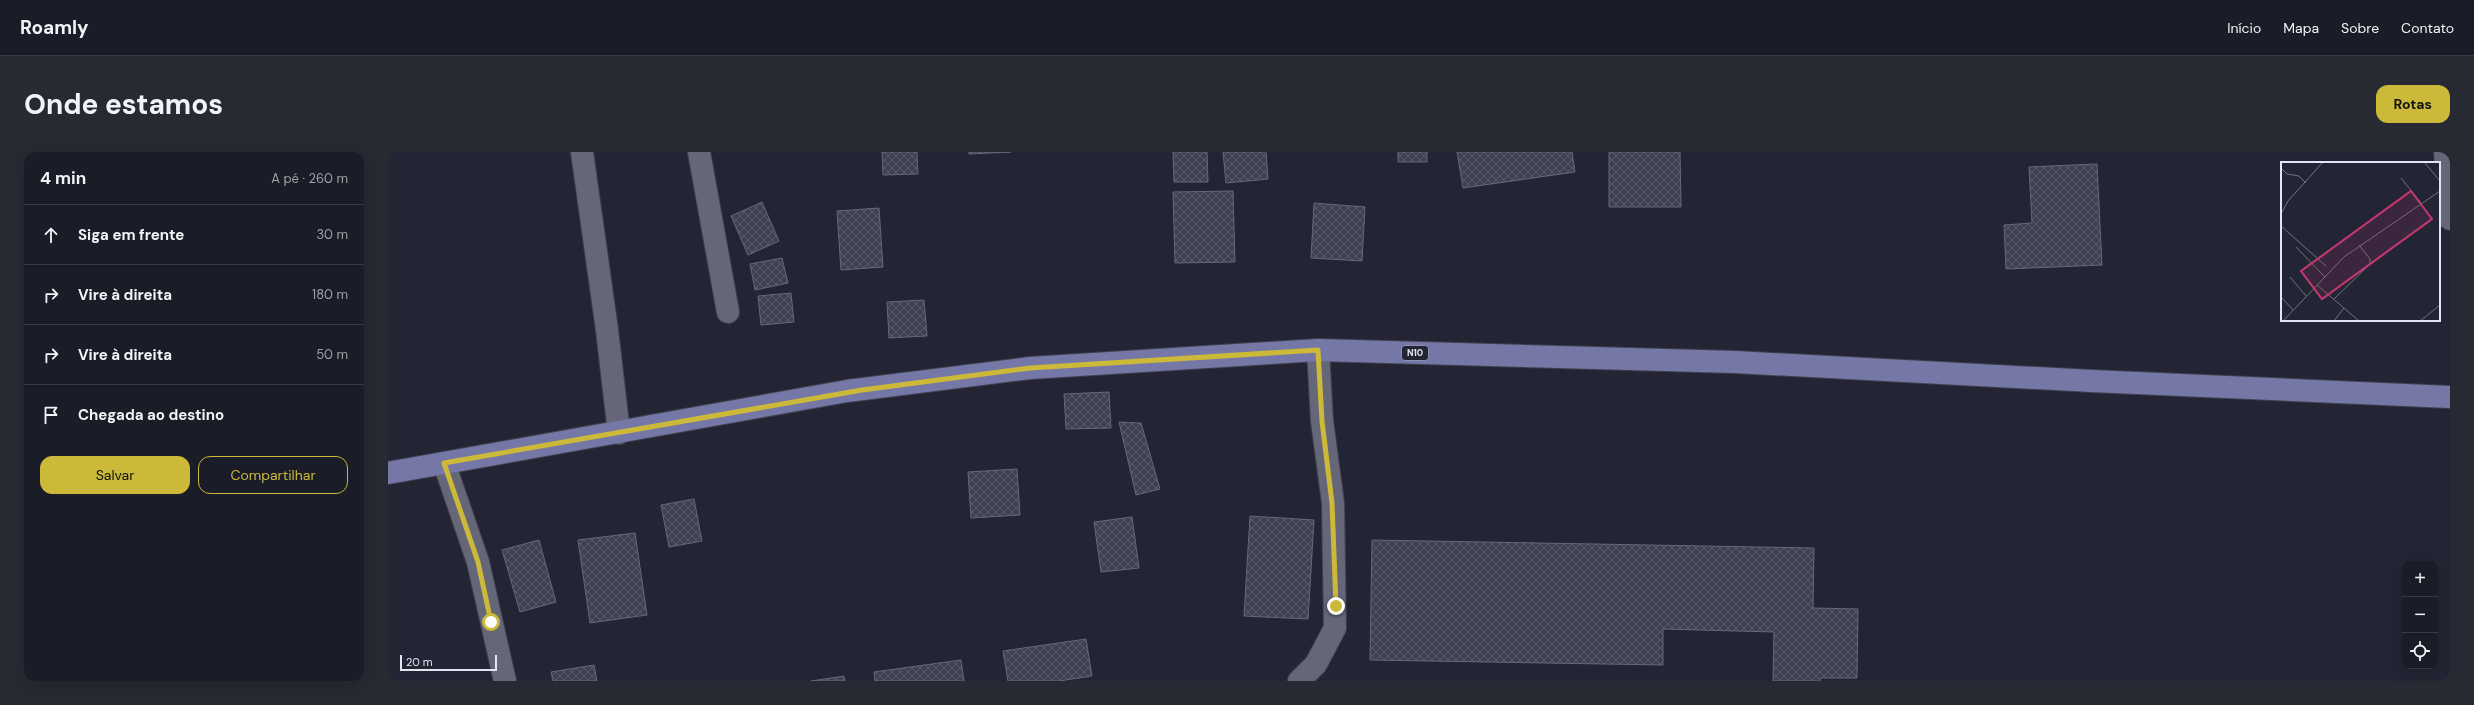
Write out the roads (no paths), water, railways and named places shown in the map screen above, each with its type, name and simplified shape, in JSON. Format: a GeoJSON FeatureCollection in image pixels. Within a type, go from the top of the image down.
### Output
{"type":"FeatureCollection","features":[{"type":"Feature","properties":{"kind":"main road","name":"N10"},"geometry":{"type":"LineString","coordinates":[[388,473],[847,392],[1030,368],[1318,350],[1735,362],[2092,381],[2450,397]]}},
{"type":"Feature","properties":{"kind":"street"},"geometry":{"type":"LineString","coordinates":[[582,152],[607,330],[619,433]]}},
{"type":"Feature","properties":{"kind":"street"},"geometry":{"type":"LineString","coordinates":[[699,152],[728,312]]}},
{"type":"Feature","properties":{"kind":"street"},"geometry":{"type":"LineString","coordinates":[[2445,152],[2450,219]]}},
{"type":"Feature","properties":{"kind":"street"},"geometry":{"type":"LineString","coordinates":[[1299,681],[1316,664],[1335,628],[1332,503],[1322,421],[1318,350]]}},
{"type":"Feature","properties":{"kind":"street"},"geometry":{"type":"LineString","coordinates":[[444,463],[478,562],[505,681]]}}]}
